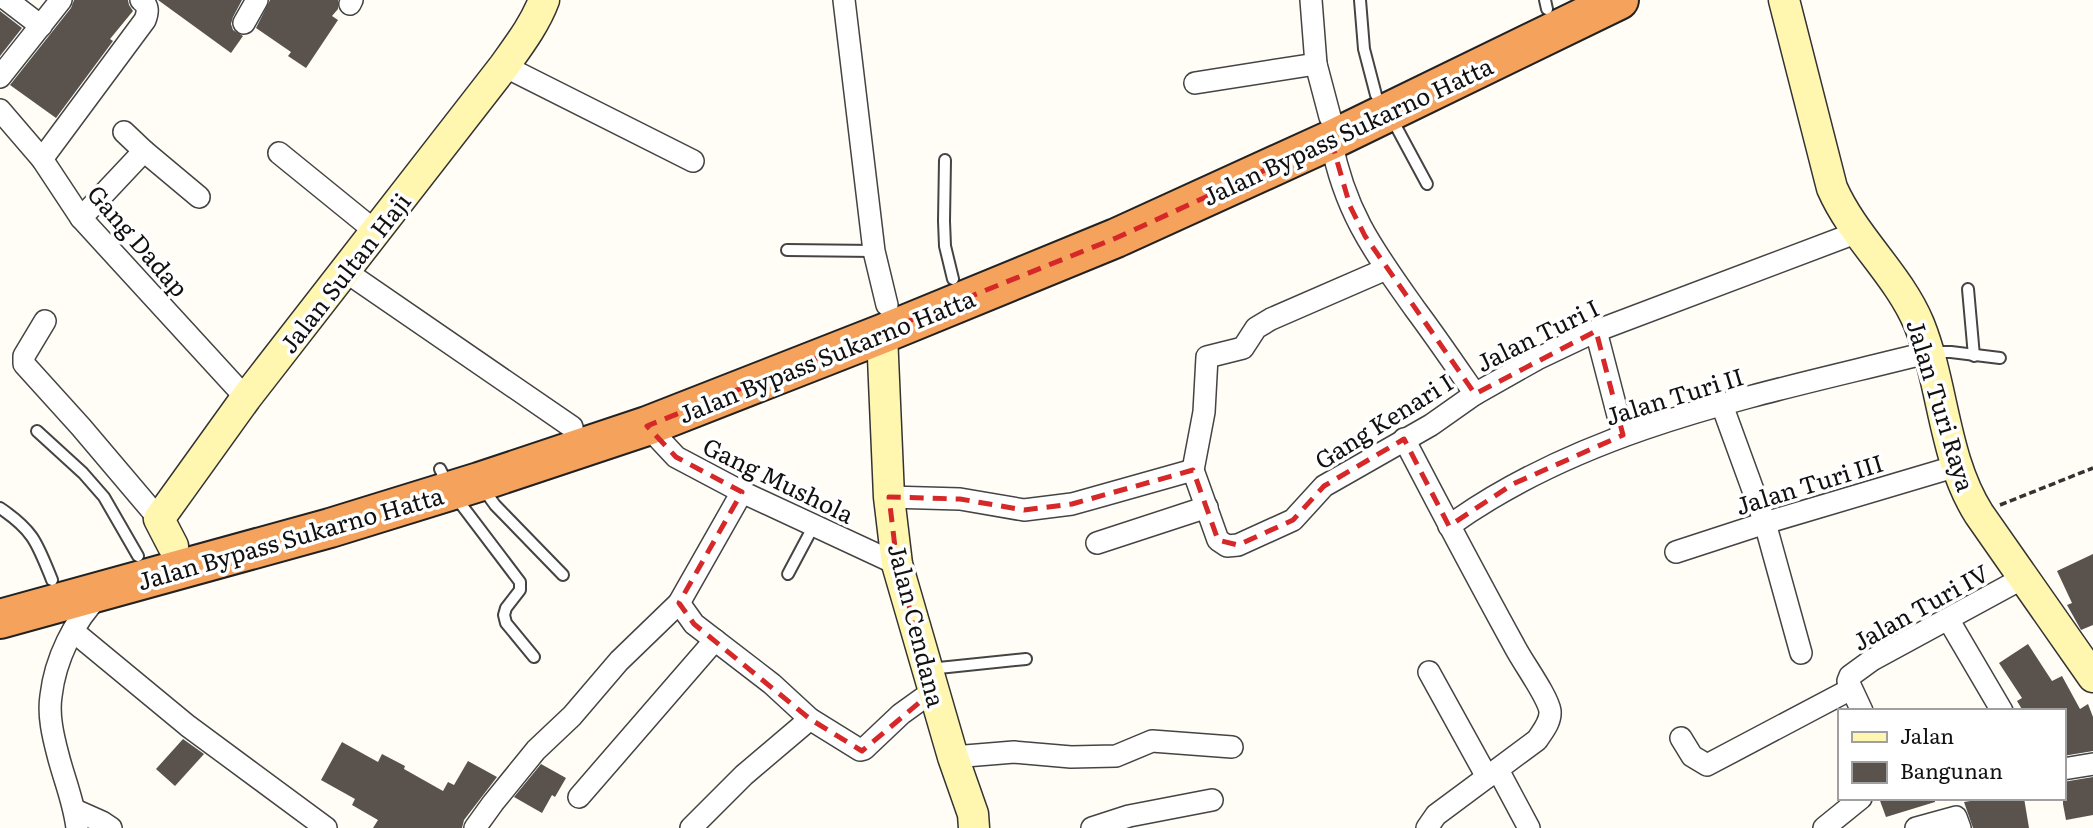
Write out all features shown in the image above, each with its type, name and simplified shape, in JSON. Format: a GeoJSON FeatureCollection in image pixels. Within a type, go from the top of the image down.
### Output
{"type":"FeatureCollection","features":[{"type":"Feature","properties":{"kind":"highway","name":"Jalan Bypass Sukarno Hatta"},"geometry":{"type":"LineString","coordinates":[[0,595],[52,580],[157,540],[457,481],[572,427],[1116,238],[1382,104],[1619,0]]}},
{"type":"Feature","properties":{"kind":"highway","name":"Jalan Bypass Sukarno Hatta"},"geometry":{"type":"LineString","coordinates":[[1382,104],[1553,3]]}},
{"type":"Feature","properties":{"kind":"highway","name":"Jalan Bypass Sukarno Hatta"},"geometry":{"type":"LineString","coordinates":[[0,619],[330,528],[457,481],[647,426],[884,319],[953,279],[1145,200],[1331,129]]}},
{"type":"Feature","properties":{"kind":"street"},"geometry":{"type":"LineString","coordinates":[[7,0],[41,26]]}},
{"type":"Feature","properties":{"kind":"street"},"geometry":{"type":"LineString","coordinates":[[0,77],[61,0]]}},
{"type":"Feature","properties":{"kind":"street"},"geometry":{"type":"LineString","coordinates":[[43,159],[145,20],[148,10],[141,0]]}},
{"type":"Feature","properties":{"kind":"street"},"geometry":{"type":"LineString","coordinates":[[244,23],[257,0]]}},
{"type":"Feature","properties":{"kind":"street","name":"Jalan Sultan Haji"},"geometry":{"type":"LineString","coordinates":[[157,540],[246,398],[504,66],[539,13],[544,0]]}},
{"type":"Feature","properties":{"kind":"street"},"geometry":{"type":"LineString","coordinates":[[844,0],[884,319]]}},
{"type":"Feature","properties":{"kind":"street","name":"Jalan Turi I"},"geometry":{"type":"LineString","coordinates":[[1311,0],[1316,64],[1336,164],[1350,206],[1386,269],[1475,394],[1537,359],[1596,331],[1858,232]]}},
{"type":"Feature","properties":{"kind":"street","name":"Jalan Turi Raya"},"geometry":{"type":"LineString","coordinates":[[1784,0],[1832,188],[1842,211],[1908,302],[1930,352],[1957,466],[1965,488],[1979,514],[2093,677]]}},
{"type":"Feature","properties":{"kind":"street"},"geometry":{"type":"LineString","coordinates":[[1195,83],[1316,64]]}},
{"type":"Feature","properties":{"kind":"street"},"geometry":{"type":"LineString","coordinates":[[504,66],[693,161]]}},
{"type":"Feature","properties":{"kind":"street","name":"Gang Dadap"},"geometry":{"type":"LineString","coordinates":[[0,110],[43,159],[81,218],[246,398]]}},
{"type":"Feature","properties":{"kind":"street"},"geometry":{"type":"LineString","coordinates":[[124,132],[199,197]]}},
{"type":"Feature","properties":{"kind":"street"},"geometry":{"type":"LineString","coordinates":[[81,218],[144,151]]}},
{"type":"Feature","properties":{"kind":"street"},"geometry":{"type":"LineString","coordinates":[[279,153],[375,231]]}},
{"type":"Feature","properties":{"kind":"street"},"geometry":{"type":"LineString","coordinates":[[889,497],[960,499],[1024,510],[1072,504],[1193,470],[1204,412],[1207,358],[1240,349],[1256,328],[1271,319],[1386,269]]}},
{"type":"Feature","properties":{"kind":"street"},"geometry":{"type":"LineString","coordinates":[[345,271],[572,427]]}},
{"type":"Feature","properties":{"kind":"street","name":"Jalan Cendana"},"geometry":{"type":"LineString","coordinates":[[884,319],[889,497],[897,564],[953,757],[974,814],[974,828]]}},
{"type":"Feature","properties":{"kind":"street"},"geometry":{"type":"LineString","coordinates":[[45,321],[24,356],[24,364],[81,427],[157,540]]}},
{"type":"Feature","properties":{"kind":"street"},"geometry":{"type":"LineString","coordinates":[[1596,331],[1623,435]]}},
{"type":"Feature","properties":{"kind":"street","name":"Jalan Turi II"},"geometry":{"type":"LineString","coordinates":[[1448,526],[1513,484],[1552,464],[1623,435],[1722,405],[1930,352]]}},
{"type":"Feature","properties":{"kind":"street","name":"Gang Kenari I"},"geometry":{"type":"LineString","coordinates":[[1193,470],[1218,540],[1227,546],[1238,545],[1293,520],[1324,486],[1432,425],[1475,394]]}},
{"type":"Feature","properties":{"kind":"street"},"geometry":{"type":"LineString","coordinates":[[1722,405],[1765,523],[1801,653]]}},
{"type":"Feature","properties":{"kind":"street","name":"Gang Mushola"},"geometry":{"type":"LineString","coordinates":[[647,426],[676,457],[813,527],[897,564]]}},
{"type":"Feature","properties":{"kind":"street"},"geometry":{"type":"LineString","coordinates":[[1405,439],[1448,526],[1549,706],[1549,719],[1537,740],[1436,815],[1427,828]]}},
{"type":"Feature","properties":{"kind":"street","name":"Jalan Turi III"},"geometry":{"type":"LineString","coordinates":[[1676,552],[1957,466]]}},
{"type":"Feature","properties":{"kind":"street"},"geometry":{"type":"LineString","coordinates":[[475,828],[537,750],[572,716],[619,661],[679,603],[742,492]]}},
{"type":"Feature","properties":{"kind":"street"},"geometry":{"type":"LineString","coordinates":[[1097,543],[1207,506]]}},
{"type":"Feature","properties":{"kind":"street","name":"Jalan Turi IV"},"geometry":{"type":"LineString","coordinates":[[1681,738],[1692,756],[1707,765],[1851,690],[1848,681],[1850,676],[1872,660],[2023,578]]}},
{"type":"Feature","properties":{"kind":"street"},"geometry":{"type":"LineString","coordinates":[[104,591],[89,606],[73,631],[55,676],[50,697],[57,754],[76,819],[102,822],[111,828]]}},
{"type":"Feature","properties":{"kind":"street"},"geometry":{"type":"LineString","coordinates":[[679,603],[694,624],[772,684],[810,719],[862,751],[901,714],[931,680]]}},
{"type":"Feature","properties":{"kind":"street"},"geometry":{"type":"LineString","coordinates":[[1948,619],[2001,709]]}},
{"type":"Feature","properties":{"kind":"street"},"geometry":{"type":"LineString","coordinates":[[73,631],[188,726],[326,828]]}},
{"type":"Feature","properties":{"kind":"street"},"geometry":{"type":"LineString","coordinates":[[579,797],[715,640]]}},
{"type":"Feature","properties":{"kind":"street"},"geometry":{"type":"LineString","coordinates":[[1429,672],[1529,828]]}},
{"type":"Feature","properties":{"kind":"street"},"geometry":{"type":"LineString","coordinates":[[1851,690],[1861,709]]}},
{"type":"Feature","properties":{"kind":"street"},"geometry":{"type":"LineString","coordinates":[[691,828],[744,775],[810,719]]}},
{"type":"Feature","properties":{"kind":"street"},"geometry":{"type":"LineString","coordinates":[[953,757],[1014,752],[1070,757],[1116,756],[1152,741],[1232,747]]}},
{"type":"Feature","properties":{"kind":"street"},"geometry":{"type":"LineString","coordinates":[[2065,769],[2093,764]]}},
{"type":"Feature","properties":{"kind":"street"},"geometry":{"type":"LineString","coordinates":[[1092,828],[1130,822],[1212,800]]}},
{"type":"Feature","properties":{"kind":"street"},"geometry":{"type":"LineString","coordinates":[[1824,828],[1859,800]]}},
{"type":"Feature","properties":{"kind":"street"},"geometry":{"type":"LineString","coordinates":[[1916,828],[1957,814]]}},
{"type":"Feature","properties":{"kind":"lane"},"geometry":{"type":"LineString","coordinates":[[1360,0],[1364,49],[1382,104],[1427,184]]}},
{"type":"Feature","properties":{"kind":"lane"},"geometry":{"type":"LineString","coordinates":[[945,160],[945,246],[953,279]]}},
{"type":"Feature","properties":{"kind":"lane"},"geometry":{"type":"LineString","coordinates":[[787,250],[874,251]]}},
{"type":"Feature","properties":{"kind":"lane"},"geometry":{"type":"LineString","coordinates":[[1968,289],[1974,356]]}},
{"type":"Feature","properties":{"kind":"lane"},"geometry":{"type":"LineString","coordinates":[[1930,352],[2000,358]]}},
{"type":"Feature","properties":{"kind":"lane"},"geometry":{"type":"LineString","coordinates":[[37,431],[83,473],[104,497],[157,540]]}},
{"type":"Feature","properties":{"kind":"lane"},"geometry":{"type":"LineString","coordinates":[[457,481],[495,505],[563,575]]}},
{"type":"Feature","properties":{"kind":"lane"},"geometry":{"type":"LineString","coordinates":[[457,481],[520,582],[520,590],[504,615],[506,622],[534,657]]}},
{"type":"Feature","properties":{"kind":"lane"},"geometry":{"type":"LineString","coordinates":[[0,508],[13,516],[31,534],[52,580]]}},
{"type":"Feature","properties":{"kind":"lane"},"geometry":{"type":"LineString","coordinates":[[788,574],[813,527]]}},
{"type":"Feature","properties":{"kind":"lane"},"geometry":{"type":"LineString","coordinates":[[931,680],[1026,659]]}},
{"type":"Feature","properties":{"kind":"path"},"geometry":{"type":"LineString","coordinates":[[1979,514],[2093,468]]}},
{"type":"Feature","properties":{"kind":"highlighted area"},"geometry":{"type":"Polygon","coordinates":[[[1331,140],[1350,206],[1365,236],[1475,394],[1596,331],[1623,435],[1513,484],[1449,526],[1404,439],[1324,486],[1293,520],[1238,545],[1218,540],[1193,470],[1072,504],[1024,510],[960,499],[889,497],[897,564],[933,691],[862,751],[810,719],[694,624],[679,603],[742,492],[676,457],[647,426],[1116,238],[1331,140]]]}},
{"type":"Feature","properties":{"kind":"building"},"geometry":{"type":"Polygon","coordinates":[[[74,0],[128,0],[133,11],[110,39],[113,41],[56,118],[10,85],[71,8],[74,0]]]}},
{"type":"Feature","properties":{"kind":"building"},"geometry":{"type":"Polygon","coordinates":[[[158,0],[242,0],[231,24],[233,30],[243,36],[231,53],[158,0]]]}},
{"type":"Feature","properties":{"kind":"building"},"geometry":{"type":"Polygon","coordinates":[[[270,0],[338,0],[338,9],[332,16],[338,20],[306,68],[288,56],[291,52],[256,28],[270,0]]]}},
{"type":"Feature","properties":{"kind":"building"},"geometry":{"type":"Polygon","coordinates":[[[0,11],[22,28],[0,56],[0,11]]]}},
{"type":"Feature","properties":{"kind":"building"},"geometry":{"type":"Polygon","coordinates":[[[2093,554],[2093,625],[2081,630],[2067,605],[2072,603],[2057,571],[2093,554]]]}},
{"type":"Feature","properties":{"kind":"building"},"geometry":{"type":"Polygon","coordinates":[[[2028,644],[2052,681],[2062,676],[2080,709],[2088,704],[2093,717],[2093,751],[2065,756],[2065,709],[2022,709],[2017,701],[2022,698],[1999,663],[2028,644]]]}},
{"type":"Feature","properties":{"kind":"building"},"geometry":{"type":"Polygon","coordinates":[[[183,739],[204,754],[175,786],[156,769],[183,739]]]}},
{"type":"Feature","properties":{"kind":"building"},"geometry":{"type":"Polygon","coordinates":[[[342,742],[378,762],[382,754],[443,791],[448,782],[454,785],[468,761],[497,777],[464,820],[462,828],[373,828],[378,820],[352,805],[355,799],[321,780],[342,742]]]}},
{"type":"Feature","properties":{"kind":"building"},"geometry":{"type":"Polygon","coordinates":[[[541,764],[566,778],[542,813],[514,797],[541,764]]]}},
{"type":"Feature","properties":{"kind":"building"},"geometry":{"type":"Polygon","coordinates":[[[2093,777],[2093,815],[2066,820],[2063,804],[2065,782],[2093,777]]]}},
{"type":"Feature","properties":{"kind":"building"},"geometry":{"type":"Polygon","coordinates":[[[1880,800],[1935,800],[1935,802],[1886,817],[1880,800]]]}},
{"type":"Feature","properties":{"kind":"building"},"geometry":{"type":"Polygon","coordinates":[[[2024,800],[2029,828],[1973,828],[1964,802],[2024,800]]]}}]}
